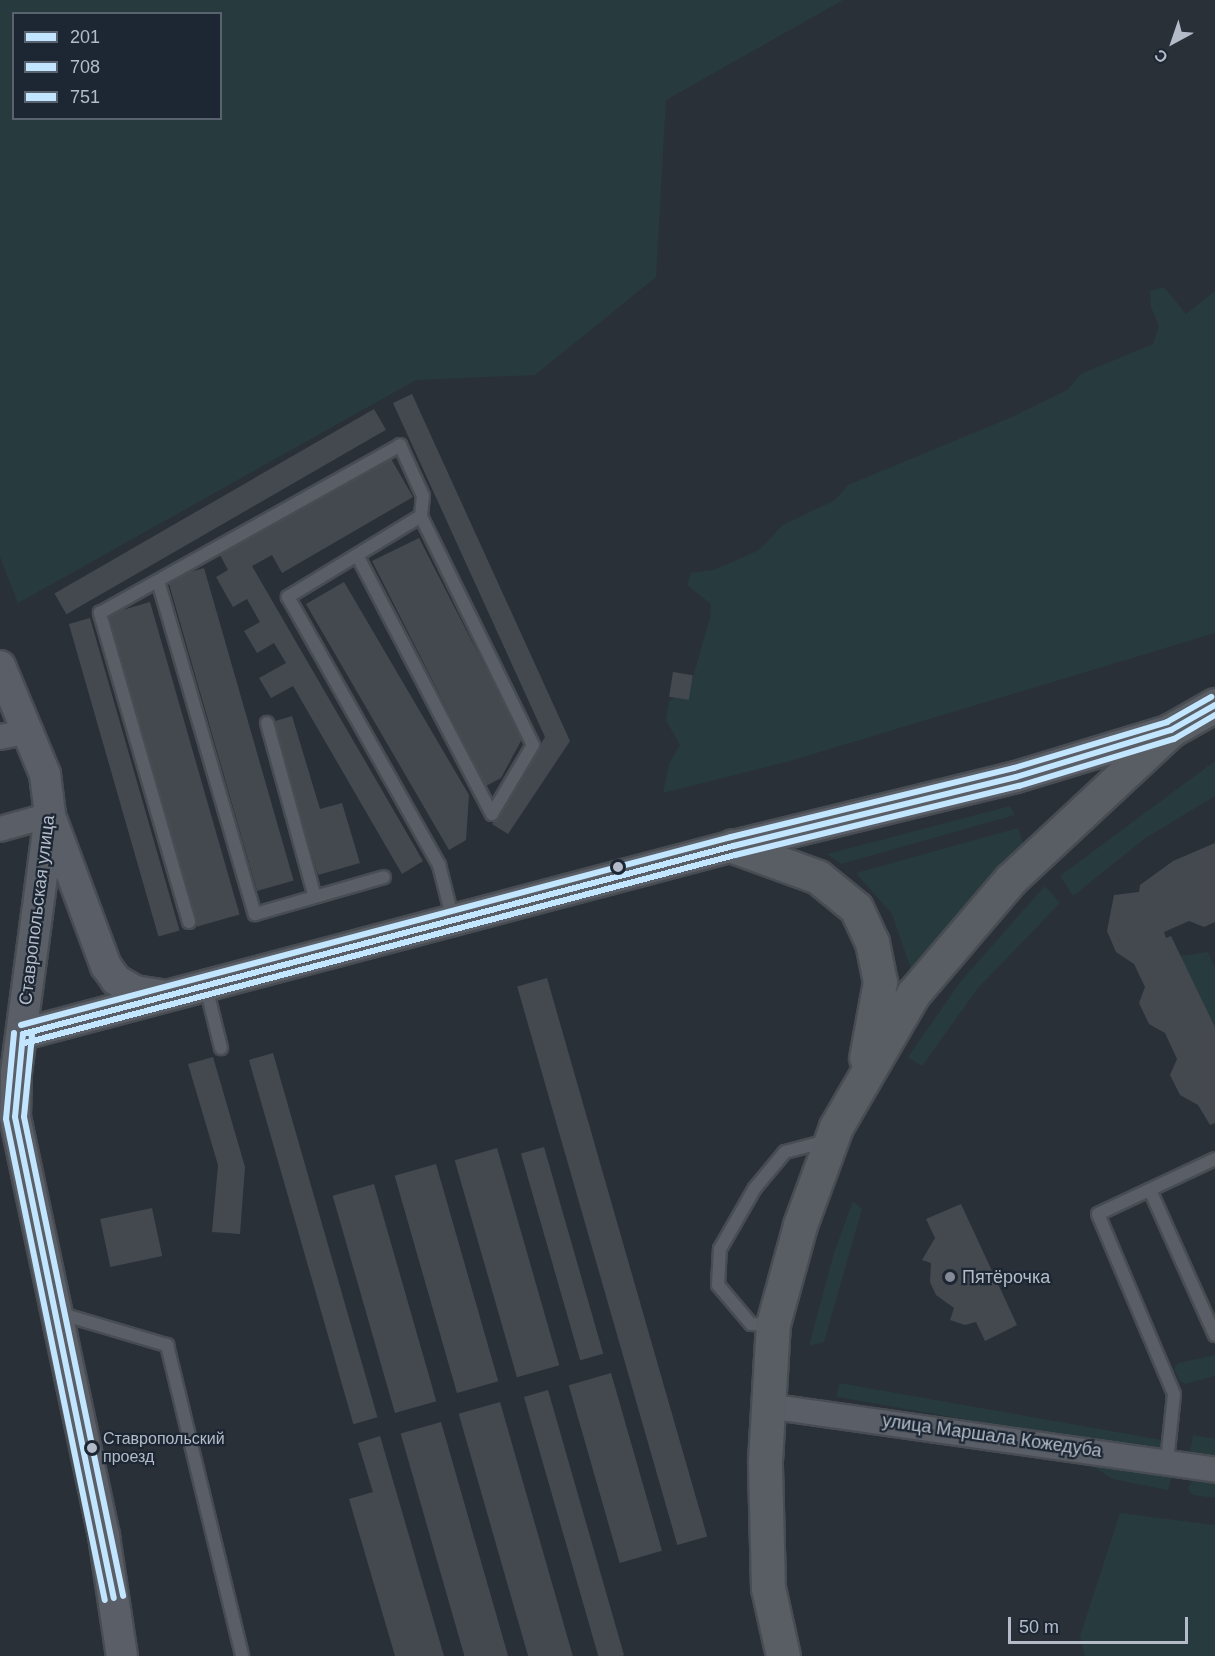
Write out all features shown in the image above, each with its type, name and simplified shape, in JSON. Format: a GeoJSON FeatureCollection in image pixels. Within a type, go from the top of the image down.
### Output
{"type":"FeatureCollection","features":[{"type":"Feature","properties":{"kind":"main road"},"geometry":{"type":"LineString","coordinates":[[783,1656],[768,1588],[768,1406],[773,1324],[800,1225],[831,1140],[859,1086],[913,994],[1010,880],[1171,730],[1215,705]]}},
{"type":"Feature","properties":{"kind":"main road"},"geometry":{"type":"LineString","coordinates":[[733,846],[818,877],[856,908],[872,942],[880,982],[859,1086]]}},
{"type":"Feature","properties":{"kind":"street","name":"Ставропольская улица"},"geometry":{"type":"LineString","coordinates":[[0,666],[30,731],[45,774],[50,815],[15,1117],[104,1536],[122,1656]]}},
{"type":"Feature","properties":{"kind":"street"},"geometry":{"type":"LineString","coordinates":[[23,1034],[171,997],[733,846],[1016,777],[1171,730]]}},
{"type":"Feature","properties":{"kind":"street"},"geometry":{"type":"LineString","coordinates":[[0,737],[30,731]]}},
{"type":"Feature","properties":{"kind":"street"},"geometry":{"type":"LineString","coordinates":[[0,829],[50,815],[106,966],[116,980],[135,991],[171,997]]}},
{"type":"Feature","properties":{"kind":"street","name":"улица Маршала Кожедуба"},"geometry":{"type":"LineString","coordinates":[[768,1406],[1167,1461],[1215,1470]]}},
{"type":"Feature","properties":{"kind":"lane"},"geometry":{"type":"LineString","coordinates":[[189,922],[100,613],[400,445],[423,496],[420,516],[533,745],[492,814],[357,555]]}},
{"type":"Feature","properties":{"kind":"lane"},"geometry":{"type":"LineString","coordinates":[[420,516],[288,597],[439,865],[453,921]]}},
{"type":"Feature","properties":{"kind":"lane"},"geometry":{"type":"LineString","coordinates":[[158,581],[255,914],[384,877]]}},
{"type":"Feature","properties":{"kind":"lane"},"geometry":{"type":"LineString","coordinates":[[267,723],[315,897]]}},
{"type":"Feature","properties":{"kind":"lane"},"geometry":{"type":"LineString","coordinates":[[206,987],[221,1048]]}},
{"type":"Feature","properties":{"kind":"lane"},"geometry":{"type":"LineString","coordinates":[[773,1324],[751,1324],[718,1285],[720,1249],[755,1188],[784,1152],[831,1140]]}},
{"type":"Feature","properties":{"kind":"lane"},"geometry":{"type":"LineString","coordinates":[[1167,1461],[1174,1394],[1098,1214],[1215,1159]]}},
{"type":"Feature","properties":{"kind":"lane"},"geometry":{"type":"LineString","coordinates":[[1150,1190],[1215,1335]]}},
{"type":"Feature","properties":{"kind":"lane"},"geometry":{"type":"LineString","coordinates":[[56,1312],[167,1345],[242,1656]]}},
{"type":"Feature","properties":{"kind":"green space"},"geometry":{"type":"Polygon","coordinates":[[[0,0],[843,0],[666,100],[656,277],[535,375],[416,380],[18,603],[0,557],[0,0]]]}},
{"type":"Feature","properties":{"kind":"green space"},"geometry":{"type":"Polygon","coordinates":[[[1164,287],[1186,314],[1215,291],[1215,633],[790,761],[663,793],[669,764],[680,745],[666,720],[669,702],[692,681],[710,618],[711,604],[687,585],[691,573],[714,570],[759,550],[783,525],[835,500],[848,485],[1012,417],[1067,390],[1081,374],[1153,344],[1159,326],[1151,307],[1150,291],[1164,287]]]}},
{"type":"Feature","properties":{"kind":"green space"},"geometry":{"type":"Polygon","coordinates":[[[1215,761],[1215,796],[1144,839],[1073,896],[1060,876],[1215,761]]]}},
{"type":"Feature","properties":{"kind":"green space"},"geometry":{"type":"Polygon","coordinates":[[[1010,806],[1015,815],[841,864],[827,854],[1010,806]]]}},
{"type":"Feature","properties":{"kind":"green space"},"geometry":{"type":"Polygon","coordinates":[[[1018,828],[1023,843],[913,975],[892,914],[856,873],[1018,828]]]}},
{"type":"Feature","properties":{"kind":"green space"},"geometry":{"type":"Polygon","coordinates":[[[1045,886],[1060,903],[978,988],[922,1066],[908,1057],[961,981],[1045,886]]]}},
{"type":"Feature","properties":{"kind":"green space"},"geometry":{"type":"Polygon","coordinates":[[[1208,952],[1215,968],[1215,1027],[1180,956],[1208,952]]]}},
{"type":"Feature","properties":{"kind":"green space"},"geometry":{"type":"Polygon","coordinates":[[[853,1201],[862,1209],[824,1342],[809,1346],[834,1253],[853,1201]]]}},
{"type":"Feature","properties":{"kind":"green space"},"geometry":{"type":"Polygon","coordinates":[[[1215,1355],[1215,1376],[1185,1384],[1179,1380],[1174,1369],[1178,1363],[1215,1355]]]}},
{"type":"Feature","properties":{"kind":"green space"},"geometry":{"type":"Polygon","coordinates":[[[839,1383],[1162,1440],[1160,1454],[837,1397],[839,1383]]]}},
{"type":"Feature","properties":{"kind":"green space"},"geometry":{"type":"Polygon","coordinates":[[[1193,1435],[1215,1439],[1215,1457],[1190,1452],[1193,1435]]]}},
{"type":"Feature","properties":{"kind":"green space"},"geometry":{"type":"Polygon","coordinates":[[[1082,1460],[1171,1477],[1168,1490],[1113,1479],[1082,1460]]]}},
{"type":"Feature","properties":{"kind":"green space"},"geometry":{"type":"Polygon","coordinates":[[[1194,1477],[1215,1481],[1215,1498],[1193,1495],[1188,1489],[1194,1477]]]}},
{"type":"Feature","properties":{"kind":"green space"},"geometry":{"type":"Polygon","coordinates":[[[1120,1513],[1215,1525],[1215,1656],[1085,1656],[1080,1636],[1120,1513]]]}},
{"type":"Feature","properties":{"kind":"building"},"geometry":{"type":"Polygon","coordinates":[[[412,394],[570,741],[508,834],[492,824],[545,737],[393,403],[412,394]]]}},
{"type":"Feature","properties":{"kind":"building"},"geometry":{"type":"Polygon","coordinates":[[[374,409],[386,430],[66,614],[54,594],[374,409]]]}},
{"type":"Feature","properties":{"kind":"building"},"geometry":{"type":"Polygon","coordinates":[[[390,457],[413,497],[282,573],[272,555],[252,566],[423,861],[402,874],[293,686],[271,698],[259,678],[286,663],[274,643],[257,653],[244,631],[260,622],[247,599],[233,607],[216,577],[228,570],[220,555],[390,457]]]}},
{"type":"Feature","properties":{"kind":"building"},"geometry":{"type":"Polygon","coordinates":[[[419,538],[522,739],[501,778],[486,786],[372,561],[419,538]]]}},
{"type":"Feature","properties":{"kind":"building"},"geometry":{"type":"Polygon","coordinates":[[[204,568],[294,880],[257,891],[167,578],[204,568]]]}},
{"type":"Feature","properties":{"kind":"building"},"geometry":{"type":"Polygon","coordinates":[[[344,582],[469,795],[466,840],[449,850],[306,604],[344,582]]]}},
{"type":"Feature","properties":{"kind":"building"},"geometry":{"type":"Polygon","coordinates":[[[150,602],[240,914],[197,927],[108,614],[150,602]]]}},
{"type":"Feature","properties":{"kind":"building"},"geometry":{"type":"Polygon","coordinates":[[[90,618],[180,930],[158,936],[69,624],[90,618]]]}},
{"type":"Feature","properties":{"kind":"building"},"geometry":{"type":"Polygon","coordinates":[[[673,672],[693,675],[689,700],[669,697],[673,672]]]}},
{"type":"Feature","properties":{"kind":"building"},"geometry":{"type":"Polygon","coordinates":[[[292,716],[320,809],[342,803],[360,863],[318,875],[272,722],[292,716]]]}},
{"type":"Feature","properties":{"kind":"building"},"geometry":{"type":"Polygon","coordinates":[[[1215,843],[1215,922],[1204,927],[1189,921],[1164,932],[1166,938],[1171,936],[1215,1027],[1215,1123],[1210,1125],[1198,1105],[1180,1095],[1170,1075],[1177,1059],[1165,1033],[1149,1024],[1139,1003],[1145,987],[1134,964],[1116,952],[1107,931],[1114,895],[1139,892],[1140,885],[1173,861],[1215,843]]]}},
{"type":"Feature","properties":{"kind":"building"},"geometry":{"type":"Polygon","coordinates":[[[547,978],[707,1536],[677,1545],[517,987],[547,978]]]}},
{"type":"Feature","properties":{"kind":"building"},"geometry":{"type":"Polygon","coordinates":[[[273,1053],[377,1417],[353,1424],[249,1060],[273,1053]]]}},
{"type":"Feature","properties":{"kind":"building"},"geometry":{"type":"Polygon","coordinates":[[[213,1057],[245,1167],[240,1234],[212,1232],[218,1165],[188,1064],[213,1057]]]}},
{"type":"Feature","properties":{"kind":"building"},"geometry":{"type":"Polygon","coordinates":[[[544,1147],[603,1354],[580,1360],[521,1154],[544,1147]]]}},
{"type":"Feature","properties":{"kind":"building"},"geometry":{"type":"Polygon","coordinates":[[[497,1148],[559,1365],[517,1377],[455,1160],[497,1148]]]}},
{"type":"Feature","properties":{"kind":"building"},"geometry":{"type":"Polygon","coordinates":[[[436,1164],[498,1381],[457,1393],[395,1176],[436,1164]]]}},
{"type":"Feature","properties":{"kind":"building"},"geometry":{"type":"Polygon","coordinates":[[[374,1184],[436,1401],[395,1413],[333,1196],[374,1184]]]}},
{"type":"Feature","properties":{"kind":"building"},"geometry":{"type":"Polygon","coordinates":[[[961,1204],[1017,1325],[985,1341],[976,1322],[965,1325],[950,1320],[954,1308],[936,1295],[930,1282],[931,1263],[922,1260],[935,1238],[926,1219],[961,1204]]]}},
{"type":"Feature","properties":{"kind":"building"},"geometry":{"type":"Polygon","coordinates":[[[152,1208],[162,1256],[110,1267],[100,1219],[152,1208]]]}},
{"type":"Feature","properties":{"kind":"building"},"geometry":{"type":"Polygon","coordinates":[[[611,1373],[662,1551],[620,1563],[569,1385],[611,1373]]]}},
{"type":"Feature","properties":{"kind":"building"},"geometry":{"type":"Polygon","coordinates":[[[548,1390],[624,1655],[598,1656],[524,1397],[548,1390]]]}},
{"type":"Feature","properties":{"kind":"building"},"geometry":{"type":"Polygon","coordinates":[[[500,1402],[573,1656],[528,1656],[459,1414],[500,1402]]]}},
{"type":"Feature","properties":{"kind":"building"},"geometry":{"type":"Polygon","coordinates":[[[441,1422],[508,1656],[464,1656],[401,1434],[441,1422]]]}},
{"type":"Feature","properties":{"kind":"building"},"geometry":{"type":"Polygon","coordinates":[[[380,1436],[444,1656],[395,1656],[349,1499],[373,1492],[358,1443],[380,1436]]]}},
{"type":"Feature","properties":{"kind":"transit line","name":"751"},"geometry":{"type":"LineString","coordinates":[[21,1025],[731,837],[1014,768],[1167,722],[1211,697]]}},
{"type":"Feature","properties":{"kind":"transit line","name":"201"},"geometry":{"type":"LineString","coordinates":[[23,1034],[733,846],[1016,777],[1171,730],[1215,705]]}},
{"type":"Feature","properties":{"kind":"transit line","name":"708"},"geometry":{"type":"LineString","coordinates":[[25,1043],[735,855],[1019,786],[1174,739],[1215,715]]}},
{"type":"Feature","properties":{"kind":"transit line","name":"708"},"geometry":{"type":"LineString","coordinates":[[14,1033],[6,1119],[105,1600]]}},
{"type":"Feature","properties":{"kind":"transit line","name":"201"},"geometry":{"type":"LineString","coordinates":[[23,1034],[15,1117],[114,1598]]}},
{"type":"Feature","properties":{"kind":"transit line","name":"751"},"geometry":{"type":"LineString","coordinates":[[32,1035],[24,1117],[123,1596]]}},
{"type":"Feature","properties":{"kind":"place","name":"Пятёрочка"},"geometry":{"type":"Point","coordinates":[950,1277]}},
{"type":"Feature","properties":{"kind":"place","name":"Ставропольский проезд"},"geometry":{"type":"Point","coordinates":[92,1448]}}]}
